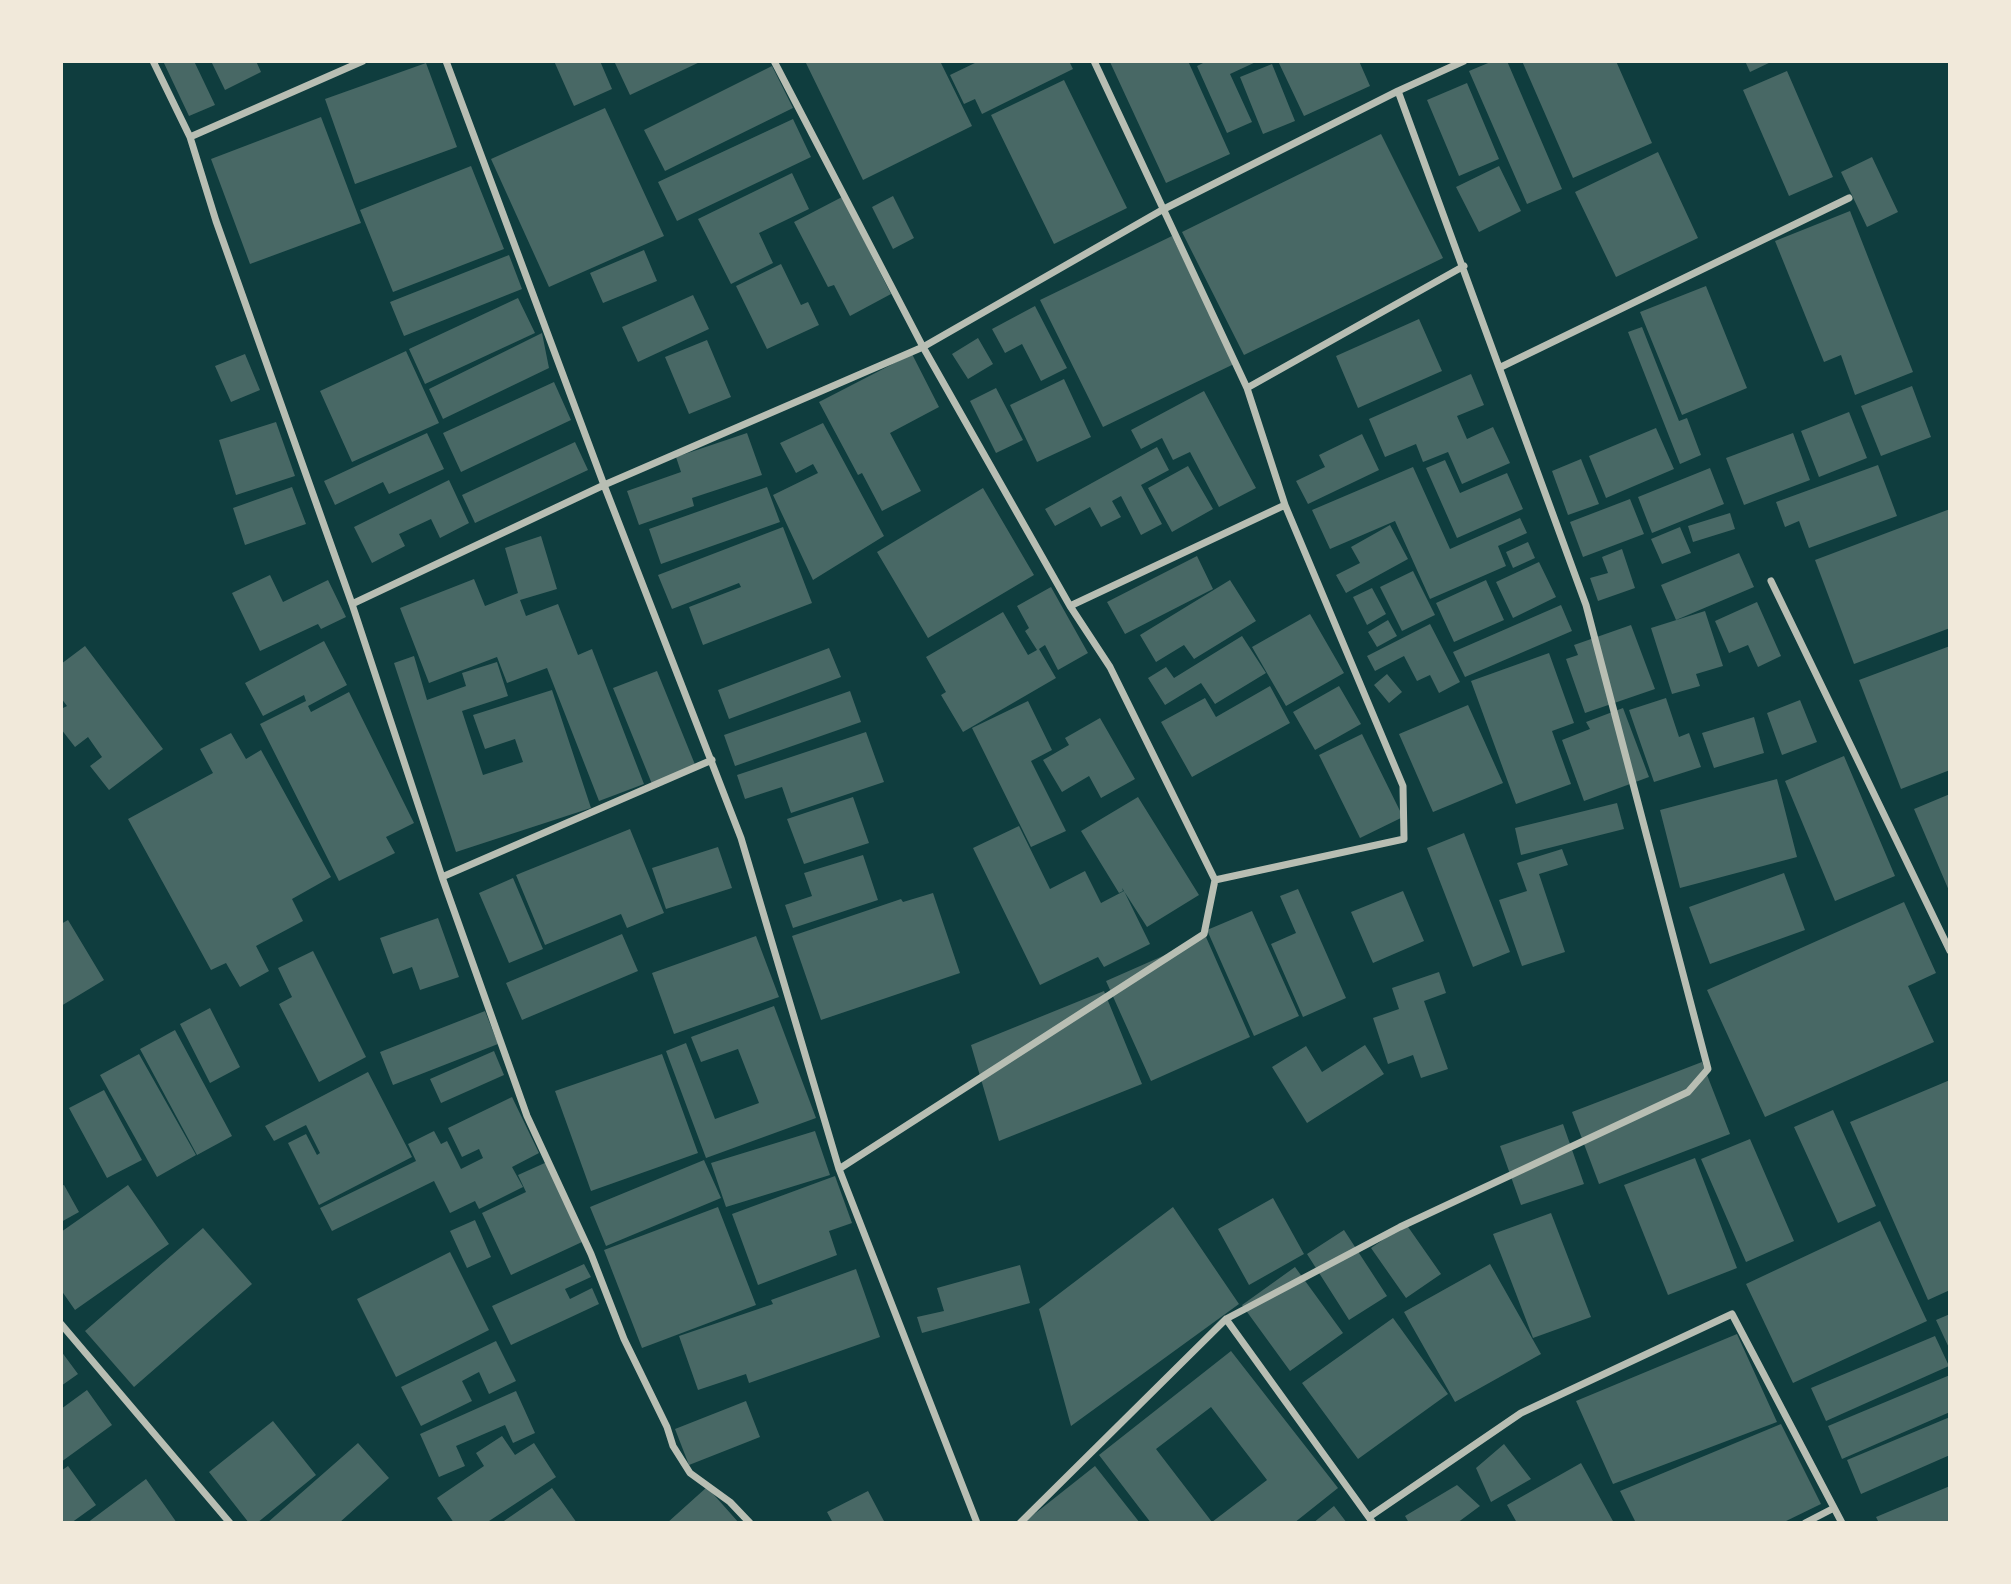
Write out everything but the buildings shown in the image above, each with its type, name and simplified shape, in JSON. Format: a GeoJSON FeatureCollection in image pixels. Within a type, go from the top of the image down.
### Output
{"type":"FeatureCollection","features":[{"type":"Feature","properties":{"kind":"street"},"geometry":{"type":"LineString","coordinates":[[153,61],[190,137],[216,221],[352,604],[442,877],[527,1116],[591,1254],[624,1339],[667,1427],[673,1446],[690,1473],[730,1502],[750,1523]]}},
{"type":"Feature","properties":{"kind":"street"},"geometry":{"type":"LineString","coordinates":[[190,137],[363,61]]}},
{"type":"Feature","properties":{"kind":"street"},"geometry":{"type":"LineString","coordinates":[[446,61],[604,485],[741,838],[839,1170],[976,1523]]}},
{"type":"Feature","properties":{"kind":"street"},"geometry":{"type":"LineString","coordinates":[[774,61],[923,347],[1070,606],[1110,667],[1215,880],[1204,934],[839,1170]]}},
{"type":"Feature","properties":{"kind":"street"},"geometry":{"type":"LineString","coordinates":[[1094,61],[1247,388],[1285,505],[1403,786],[1404,839],[1215,880]]}},
{"type":"Feature","properties":{"kind":"street"},"geometry":{"type":"LineString","coordinates":[[352,604],[604,485],[923,347],[1163,210],[1398,91],[1464,61]]}},
{"type":"Feature","properties":{"kind":"street"},"geometry":{"type":"LineString","coordinates":[[1020,1523],[1226,1320],[1400,1227],[1688,1092],[1708,1069],[1586,605],[1398,91]]}},
{"type":"Feature","properties":{"kind":"street"},"geometry":{"type":"LineString","coordinates":[[1501,367],[1849,198]]}},
{"type":"Feature","properties":{"kind":"street"},"geometry":{"type":"LineString","coordinates":[[1247,388],[1464,266]]}},
{"type":"Feature","properties":{"kind":"street"},"geometry":{"type":"LineString","coordinates":[[1070,606],[1285,505]]}},
{"type":"Feature","properties":{"kind":"street"},"geometry":{"type":"LineString","coordinates":[[1771,581],[1950,951]]}},
{"type":"Feature","properties":{"kind":"street"},"geometry":{"type":"LineString","coordinates":[[442,877],[712,760]]}},
{"type":"Feature","properties":{"kind":"street"},"geometry":{"type":"LineString","coordinates":[[1226,1320],[1371,1520],[1521,1413],[1732,1314],[1842,1523]]}},
{"type":"Feature","properties":{"kind":"street"},"geometry":{"type":"LineString","coordinates":[[61,1324],[230,1523]]}},
{"type":"Feature","properties":{"kind":"street"},"geometry":{"type":"LineString","coordinates":[[1805,1523],[1834,1508]]}}]}
